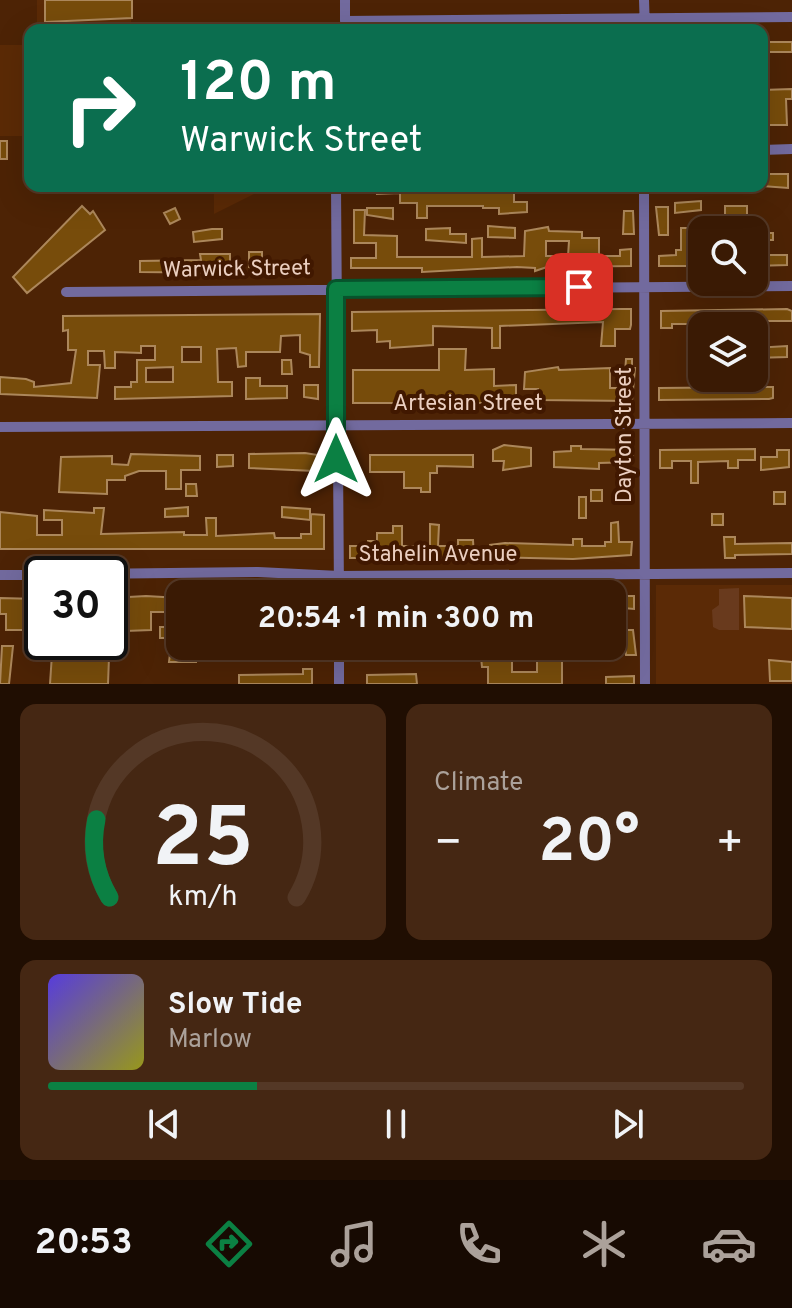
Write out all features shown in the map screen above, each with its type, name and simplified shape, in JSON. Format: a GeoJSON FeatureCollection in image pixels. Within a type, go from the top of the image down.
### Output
{"type":"FeatureCollection","features":[{"type":"Feature","properties":{"kind":"street"},"geometry":{"type":"LineString","coordinates":[[345,0],[345,21],[645,24],[792,17]]}},
{"type":"Feature","properties":{"kind":"street"},"geometry":{"type":"LineString","coordinates":[[644,0],[645,24]]}},
{"type":"Feature","properties":{"kind":"street"},"geometry":{"type":"LineString","coordinates":[[768,150],[792,149]]}},
{"type":"Feature","properties":{"kind":"street"},"geometry":{"type":"LineString","coordinates":[[336,192],[339,580]]}},
{"type":"Feature","properties":{"kind":"street","name":"Dayton Street"},"geometry":{"type":"LineString","coordinates":[[644,192],[645,684]]}},
{"type":"Feature","properties":{"kind":"street","name":"Warwick Street"},"geometry":{"type":"LineString","coordinates":[[66,292],[792,286]]}},
{"type":"Feature","properties":{"kind":"street","name":"Artesian Street"},"geometry":{"type":"LineString","coordinates":[[0,427],[792,423]]}},
{"type":"Feature","properties":{"kind":"street","name":"Stahelin Avenue"},"geometry":{"type":"LineString","coordinates":[[128,574],[258,572],[339,576],[792,573]]}},
{"type":"Feature","properties":{"kind":"street"},"geometry":{"type":"LineString","coordinates":[[0,575],[24,575]]}},
{"type":"Feature","properties":{"kind":"street"},"geometry":{"type":"LineString","coordinates":[[339,660],[339,684]]}},
{"type":"Feature","properties":{"kind":"shaded area"},"geometry":{"type":"Polygon","coordinates":[[[37,0],[131,0],[131,24],[37,24],[37,0]]]}},
{"type":"Feature","properties":{"kind":"shaded area"},"geometry":{"type":"Polygon","coordinates":[[[0,45],[24,45],[24,136],[0,136],[0,45]]]}},
{"type":"Feature","properties":{"kind":"shaded area"},"geometry":{"type":"Polygon","coordinates":[[[214,192],[258,192],[214,214],[214,192]]]}},
{"type":"Feature","properties":{"kind":"shaded area"},"geometry":{"type":"Polygon","coordinates":[[[656,585],[792,585],[792,684],[656,684],[656,585]]]}},
{"type":"Feature","properties":{"kind":"shaded area"},"geometry":{"type":"Polygon","coordinates":[[[739,588],[739,630],[713,627],[712,610],[719,605],[719,589],[739,588]]]}},
{"type":"Feature","properties":{"kind":"building"},"geometry":{"type":"Polygon","coordinates":[[[45,0],[132,0],[132,18],[45,22],[45,0]]]}},
{"type":"Feature","properties":{"kind":"building"},"geometry":{"type":"Polygon","coordinates":[[[768,42],[792,42],[792,52],[768,52],[768,42]]]}},
{"type":"Feature","properties":{"kind":"building"},"geometry":{"type":"Polygon","coordinates":[[[792,89],[792,99],[786,99],[787,125],[768,125],[768,90],[792,89]]]}},
{"type":"Feature","properties":{"kind":"building"},"geometry":{"type":"Polygon","coordinates":[[[0,141],[7,141],[7,159],[0,159],[0,141]]]}},
{"type":"Feature","properties":{"kind":"building"},"geometry":{"type":"Polygon","coordinates":[[[768,174],[788,174],[788,188],[768,186],[768,174]]]}},
{"type":"Feature","properties":{"kind":"building"},"geometry":{"type":"Polygon","coordinates":[[[377,192],[514,192],[514,202],[527,202],[527,212],[499,214],[499,208],[483,206],[427,206],[427,218],[417,218],[417,203],[400,203],[400,193],[377,192]]]}},
{"type":"Feature","properties":{"kind":"building"},"geometry":{"type":"Polygon","coordinates":[[[701,201],[701,210],[675,213],[675,203],[701,201]]]}},
{"type":"Feature","properties":{"kind":"building"},"geometry":{"type":"Polygon","coordinates":[[[82,206],[90,214],[93,211],[105,230],[27,293],[13,277],[82,206]]]}},
{"type":"Feature","properties":{"kind":"building"},"geometry":{"type":"Polygon","coordinates":[[[725,206],[747,206],[747,215],[725,216],[725,206]]]}},
{"type":"Feature","properties":{"kind":"building"},"geometry":{"type":"Polygon","coordinates":[[[656,207],[668,207],[668,235],[659,235],[656,207]]]}},
{"type":"Feature","properties":{"kind":"building"},"geometry":{"type":"Polygon","coordinates":[[[175,208],[180,219],[170,224],[164,213],[175,208]]]}},
{"type":"Feature","properties":{"kind":"building"},"geometry":{"type":"Polygon","coordinates":[[[367,208],[393,208],[393,219],[367,215],[367,208]]]}},
{"type":"Feature","properties":{"kind":"building"},"geometry":{"type":"Polygon","coordinates":[[[354,210],[365,210],[364,235],[397,236],[397,257],[472,257],[472,239],[482,238],[482,257],[524,256],[525,231],[548,227],[549,231],[582,232],[582,238],[599,238],[599,256],[620,256],[620,250],[631,249],[631,266],[422,272],[422,268],[351,268],[351,258],[376,258],[376,243],[354,243],[354,210]],[[546,241],[546,256],[568,256],[569,241],[546,241]]]}},
{"type":"Feature","properties":{"kind":"building"},"geometry":{"type":"Polygon","coordinates":[[[624,211],[633,211],[634,234],[623,234],[624,211]]]}},
{"type":"Feature","properties":{"kind":"building"},"geometry":{"type":"Polygon","coordinates":[[[488,226],[515,228],[515,238],[488,237],[488,226]]]}},
{"type":"Feature","properties":{"kind":"building"},"geometry":{"type":"Polygon","coordinates":[[[450,228],[450,234],[466,234],[466,243],[426,240],[426,229],[450,228]]]}},
{"type":"Feature","properties":{"kind":"building"},"geometry":{"type":"Polygon","coordinates":[[[681,228],[688,228],[688,266],[659,266],[659,256],[676,255],[676,250],[681,250],[681,228]]]}},
{"type":"Feature","properties":{"kind":"building"},"geometry":{"type":"Polygon","coordinates":[[[222,229],[222,239],[194,242],[193,232],[222,229]]]}},
{"type":"Feature","properties":{"kind":"building"},"geometry":{"type":"Polygon","coordinates":[[[249,252],[262,252],[262,271],[249,267],[249,252]]]}},
{"type":"Feature","properties":{"kind":"building"},"geometry":{"type":"Polygon","coordinates":[[[200,254],[230,254],[230,273],[140,272],[140,261],[201,260],[200,254]]]}},
{"type":"Feature","properties":{"kind":"building"},"geometry":{"type":"Polygon","coordinates":[[[768,255],[787,255],[787,265],[768,266],[768,255]]]}},
{"type":"Feature","properties":{"kind":"building"},"geometry":{"type":"Polygon","coordinates":[[[631,309],[630,329],[615,329],[615,346],[601,346],[603,322],[500,326],[500,348],[492,348],[492,328],[433,326],[433,345],[390,348],[390,341],[377,342],[377,330],[352,331],[352,312],[631,309]]]}},
{"type":"Feature","properties":{"kind":"building"},"geometry":{"type":"Polygon","coordinates":[[[787,309],[792,311],[792,321],[768,321],[768,312],[688,312],[688,324],[661,328],[661,311],[787,309]]]}},
{"type":"Feature","properties":{"kind":"building"},"geometry":{"type":"Polygon","coordinates":[[[320,314],[319,367],[310,367],[310,355],[300,352],[300,335],[281,336],[280,352],[246,352],[246,366],[238,367],[236,348],[217,349],[218,382],[232,382],[232,396],[115,399],[115,387],[131,387],[131,382],[137,382],[137,360],[155,360],[155,346],[141,346],[141,353],[115,352],[115,368],[105,368],[104,351],[88,351],[88,365],[100,365],[97,398],[0,394],[0,377],[26,379],[34,382],[34,387],[71,383],[76,350],[68,350],[68,330],[63,331],[63,316],[320,314]],[[182,347],[182,362],[201,362],[201,347],[182,347]],[[173,367],[146,368],[146,382],[173,382],[173,367]]]}},
{"type":"Feature","properties":{"kind":"building"},"geometry":{"type":"Polygon","coordinates":[[[787,346],[787,357],[768,358],[768,347],[787,346]]]}},
{"type":"Feature","properties":{"kind":"building"},"geometry":{"type":"Polygon","coordinates":[[[439,349],[466,349],[465,370],[494,369],[494,386],[516,385],[516,403],[353,403],[353,370],[439,370],[439,349]]]}},
{"type":"Feature","properties":{"kind":"building"},"geometry":{"type":"Polygon","coordinates":[[[626,359],[632,359],[632,368],[635,368],[632,401],[538,400],[538,389],[524,389],[525,372],[558,367],[559,370],[610,368],[610,388],[624,388],[626,359]]]}},
{"type":"Feature","properties":{"kind":"building"},"geometry":{"type":"Polygon","coordinates":[[[282,360],[291,360],[292,374],[282,374],[282,360]]]}},
{"type":"Feature","properties":{"kind":"building"},"geometry":{"type":"Polygon","coordinates":[[[246,378],[260,378],[260,386],[287,386],[287,398],[246,399],[246,378]]]}},
{"type":"Feature","properties":{"kind":"building"},"geometry":{"type":"Polygon","coordinates":[[[304,385],[318,385],[318,399],[304,397],[304,385]]]}},
{"type":"Feature","properties":{"kind":"building"},"geometry":{"type":"Polygon","coordinates":[[[768,387],[773,387],[773,398],[659,400],[659,388],[688,388],[688,392],[768,392],[768,387]]]}},
{"type":"Feature","properties":{"kind":"building"},"geometry":{"type":"Polygon","coordinates":[[[504,445],[531,448],[531,466],[503,470],[504,461],[493,461],[493,450],[504,445]]]}},
{"type":"Feature","properties":{"kind":"building"},"geometry":{"type":"Polygon","coordinates":[[[571,446],[633,450],[633,462],[599,463],[599,469],[554,467],[554,452],[571,451],[571,446]]]}},
{"type":"Feature","properties":{"kind":"building"},"geometry":{"type":"Polygon","coordinates":[[[755,449],[755,460],[738,460],[738,468],[728,468],[728,461],[698,462],[698,483],[691,483],[691,461],[672,461],[672,468],[660,468],[660,450],[755,449]]]}},
{"type":"Feature","properties":{"kind":"building"},"geometry":{"type":"Polygon","coordinates":[[[777,450],[789,450],[789,467],[761,470],[761,457],[777,457],[777,450]]]}},
{"type":"Feature","properties":{"kind":"building"},"geometry":{"type":"Polygon","coordinates":[[[305,453],[324,456],[324,486],[314,486],[314,471],[249,468],[249,454],[305,453]]]}},
{"type":"Feature","properties":{"kind":"building"},"geometry":{"type":"Polygon","coordinates":[[[131,454],[200,456],[200,470],[181,470],[181,489],[166,489],[166,471],[139,471],[125,476],[125,480],[107,480],[107,494],[59,492],[61,457],[112,456],[112,464],[128,465],[131,454]]]}},
{"type":"Feature","properties":{"kind":"building"},"geometry":{"type":"Polygon","coordinates":[[[217,455],[233,455],[233,466],[217,467],[217,455]]]}},
{"type":"Feature","properties":{"kind":"building"},"geometry":{"type":"Polygon","coordinates":[[[370,455],[473,455],[473,467],[437,466],[437,473],[430,473],[430,492],[421,492],[421,488],[404,488],[404,472],[370,472],[370,455]]]}},
{"type":"Feature","properties":{"kind":"building"},"geometry":{"type":"Polygon","coordinates":[[[186,484],[196,484],[197,496],[186,496],[186,484]]]}},
{"type":"Feature","properties":{"kind":"building"},"geometry":{"type":"Polygon","coordinates":[[[591,490],[602,490],[602,501],[591,501],[591,490]]]}},
{"type":"Feature","properties":{"kind":"building"},"geometry":{"type":"Polygon","coordinates":[[[774,492],[785,492],[785,504],[774,504],[774,492]]]}},
{"type":"Feature","properties":{"kind":"building"},"geometry":{"type":"Polygon","coordinates":[[[579,497],[586,497],[586,518],[579,518],[579,497]]]}},
{"type":"Feature","properties":{"kind":"building"},"geometry":{"type":"Polygon","coordinates":[[[188,507],[188,516],[165,517],[165,509],[188,507]]]}},
{"type":"Feature","properties":{"kind":"building"},"geometry":{"type":"Polygon","coordinates":[[[282,507],[310,509],[310,520],[282,517],[282,507]]]}},
{"type":"Feature","properties":{"kind":"building"},"geometry":{"type":"Polygon","coordinates":[[[94,508],[104,508],[101,534],[184,532],[184,535],[207,535],[206,518],[216,518],[216,536],[274,533],[275,538],[301,538],[301,534],[311,534],[311,514],[324,515],[324,549],[0,549],[0,512],[37,516],[37,535],[62,535],[62,520],[44,520],[44,510],[94,513],[94,508]]]}},
{"type":"Feature","properties":{"kind":"building"},"geometry":{"type":"Polygon","coordinates":[[[712,514],[723,514],[723,525],[712,525],[712,514]]]}},
{"type":"Feature","properties":{"kind":"building"},"geometry":{"type":"Polygon","coordinates":[[[618,522],[619,542],[632,542],[631,555],[573,559],[489,557],[490,545],[505,543],[573,545],[573,539],[582,539],[582,546],[605,546],[605,542],[611,542],[611,523],[618,522]]]}},
{"type":"Feature","properties":{"kind":"building"},"geometry":{"type":"Polygon","coordinates":[[[430,524],[439,525],[438,546],[458,546],[458,540],[473,540],[474,558],[350,558],[350,546],[368,546],[368,541],[377,541],[377,533],[393,533],[393,526],[402,526],[402,546],[430,546],[430,524]]]}},
{"type":"Feature","properties":{"kind":"building"},"geometry":{"type":"Polygon","coordinates":[[[724,537],[735,537],[735,544],[792,543],[792,554],[725,558],[724,537]]]}},
{"type":"Feature","properties":{"kind":"building"},"geometry":{"type":"Polygon","coordinates":[[[626,596],[634,596],[634,609],[626,608],[626,596]]]}},
{"type":"Feature","properties":{"kind":"building"},"geometry":{"type":"Polygon","coordinates":[[[744,596],[792,598],[792,629],[745,627],[744,596]]]}},
{"type":"Feature","properties":{"kind":"building"},"geometry":{"type":"Polygon","coordinates":[[[128,597],[166,597],[166,612],[151,612],[151,630],[128,631],[128,597]]]}},
{"type":"Feature","properties":{"kind":"building"},"geometry":{"type":"Polygon","coordinates":[[[0,598],[24,599],[24,630],[6,630],[6,614],[0,614],[0,598]]]}},
{"type":"Feature","properties":{"kind":"building"},"geometry":{"type":"Polygon","coordinates":[[[160,627],[166,627],[166,638],[160,638],[160,627]]]}},
{"type":"Feature","properties":{"kind":"building"},"geometry":{"type":"Polygon","coordinates":[[[626,630],[633,630],[636,655],[626,655],[626,630]]]}},
{"type":"Feature","properties":{"kind":"building"},"geometry":{"type":"Polygon","coordinates":[[[2,646],[13,646],[9,684],[0,684],[2,646]]]}},
{"type":"Feature","properties":{"kind":"building"},"geometry":{"type":"Polygon","coordinates":[[[52,660],[109,660],[108,684],[50,684],[52,660]]]}},
{"type":"Feature","properties":{"kind":"building"},"geometry":{"type":"Polygon","coordinates":[[[169,660],[196,660],[196,662],[169,660]]]}},
{"type":"Feature","properties":{"kind":"building"},"geometry":{"type":"Polygon","coordinates":[[[481,660],[512,660],[512,672],[537,672],[537,660],[562,660],[562,684],[488,684],[488,667],[482,667],[481,660]]]}},
{"type":"Feature","properties":{"kind":"building"},"geometry":{"type":"Polygon","coordinates":[[[769,660],[792,662],[792,681],[770,681],[769,660]]]}},
{"type":"Feature","properties":{"kind":"building"},"geometry":{"type":"Polygon","coordinates":[[[303,669],[312,669],[312,684],[239,684],[239,675],[303,674],[303,669]]]}},
{"type":"Feature","properties":{"kind":"building"},"geometry":{"type":"Polygon","coordinates":[[[416,674],[417,684],[367,684],[367,675],[416,674]]]}},
{"type":"Feature","properties":{"kind":"building"},"geometry":{"type":"Polygon","coordinates":[[[634,676],[634,684],[606,684],[606,677],[634,676]]]}},
{"type":"Feature","properties":{"kind":"route"},"geometry":{"type":"LineString","coordinates":[[336,459],[336,289],[579,287]]}}]}
